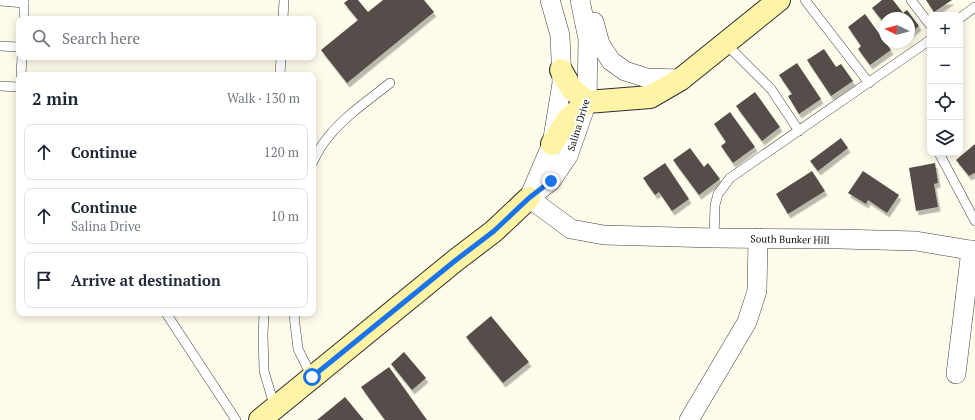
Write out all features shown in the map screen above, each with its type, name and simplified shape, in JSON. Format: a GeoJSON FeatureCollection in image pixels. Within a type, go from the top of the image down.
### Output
{"type":"FeatureCollection","features":[{"type":"Feature","properties":{"kind":"street","name":"Salina Drive"},"geometry":{"type":"LineString","coordinates":[[529,198],[552,144],[562,83],[560,35],[550,0]]}},
{"type":"Feature","properties":{"kind":"street","name":"Salina Drive"},"geometry":{"type":"LineString","coordinates":[[529,198],[551,181],[568,156],[587,102],[588,38],[580,0]]}},
{"type":"Feature","properties":{"kind":"street"},"geometry":{"type":"LineString","coordinates":[[584,0],[595,23],[600,44],[611,61],[625,71],[647,78],[681,79]]}},
{"type":"Feature","properties":{"kind":"street"},"geometry":{"type":"LineString","coordinates":[[552,144],[568,119],[587,102],[650,97],[681,79],[779,0]]}},
{"type":"Feature","properties":{"kind":"street"},"geometry":{"type":"LineString","coordinates":[[561,70],[572,88],[587,102]]}},
{"type":"Feature","properties":{"kind":"street"},"geometry":{"type":"LineString","coordinates":[[267,414],[456,260],[494,231],[529,198]]}},
{"type":"Feature","properties":{"kind":"street","name":"South Bunker Hill"},"geometry":{"type":"LineString","coordinates":[[529,198],[571,229],[604,235],[840,239],[916,242],[973,250]]}},
{"type":"Feature","properties":{"kind":"street"},"geometry":{"type":"LineString","coordinates":[[689,420],[747,322],[757,291],[758,238]]}},
{"type":"Feature","properties":{"kind":"street"},"geometry":{"type":"LineString","coordinates":[[956,374],[973,250]]}},
{"type":"Feature","properties":{"kind":"lane"},"geometry":{"type":"LineString","coordinates":[[283,16],[284,0]]}},
{"type":"Feature","properties":{"kind":"lane"},"geometry":{"type":"LineString","coordinates":[[805,0],[869,83]]}},
{"type":"Feature","properties":{"kind":"lane"},"geometry":{"type":"LineString","coordinates":[[911,0],[927,21]]}},
{"type":"Feature","properties":{"kind":"lane"},"geometry":{"type":"LineString","coordinates":[[0,1],[24,1],[24,16]]}},
{"type":"Feature","properties":{"kind":"lane"},"geometry":{"type":"LineString","coordinates":[[963,16],[975,7]]}},
{"type":"Feature","properties":{"kind":"lane"},"geometry":{"type":"LineString","coordinates":[[714,238],[715,205],[718,194],[730,178],[927,42]]}},
{"type":"Feature","properties":{"kind":"lane"},"geometry":{"type":"LineString","coordinates":[[725,43],[771,89],[799,131]]}},
{"type":"Feature","properties":{"kind":"lane"},"geometry":{"type":"LineString","coordinates":[[0,46],[16,47]]}},
{"type":"Feature","properties":{"kind":"lane"},"geometry":{"type":"LineString","coordinates":[[21,72],[22,60]]}},
{"type":"Feature","properties":{"kind":"lane"},"geometry":{"type":"LineString","coordinates":[[280,72],[281,60]]}},
{"type":"Feature","properties":{"kind":"lane"},"geometry":{"type":"LineString","coordinates":[[316,156],[328,136],[342,121],[390,83]]}},
{"type":"Feature","properties":{"kind":"lane"},"geometry":{"type":"LineString","coordinates":[[0,86],[16,87]]}},
{"type":"Feature","properties":{"kind":"lane"},"geometry":{"type":"LineString","coordinates":[[941,156],[975,221]]}},
{"type":"Feature","properties":{"kind":"lane"},"geometry":{"type":"LineString","coordinates":[[168,316],[236,420]]}},
{"type":"Feature","properties":{"kind":"lane"},"geometry":{"type":"LineString","coordinates":[[264,316],[264,371],[267,414]]}},
{"type":"Feature","properties":{"kind":"lane"},"geometry":{"type":"LineString","coordinates":[[294,316],[298,349],[312,377]]}},
{"type":"Feature","properties":{"kind":"building"},"geometry":{"type":"Polygon","coordinates":[[[348,0],[358,0],[368,12],[383,0],[424,0],[434,12],[347,83],[321,50],[358,20],[344,3],[348,0]]]}},
{"type":"Feature","properties":{"kind":"building"},"geometry":{"type":"Polygon","coordinates":[[[882,0],[893,0],[902,12],[879,12],[879,17],[872,8],[882,0]]]}},
{"type":"Feature","properties":{"kind":"building"},"geometry":{"type":"Polygon","coordinates":[[[926,0],[952,0],[934,12],[926,0]]]}},
{"type":"Feature","properties":{"kind":"building"},"geometry":{"type":"Polygon","coordinates":[[[865,14],[879,33],[879,48],[890,48],[891,50],[870,65],[858,49],[861,46],[848,27],[865,14]]]}},
{"type":"Feature","properties":{"kind":"building"},"geometry":{"type":"Polygon","coordinates":[[[915,21],[919,26],[915,29],[915,21]]]}},
{"type":"Feature","properties":{"kind":"building"},"geometry":{"type":"Polygon","coordinates":[[[824,49],[836,67],[841,64],[853,81],[831,96],[807,60],[824,49]]]}},
{"type":"Feature","properties":{"kind":"building"},"geometry":{"type":"Polygon","coordinates":[[[797,63],[821,99],[799,114],[788,96],[792,94],[779,75],[797,63]]]}},
{"type":"Feature","properties":{"kind":"building"},"geometry":{"type":"Polygon","coordinates":[[[755,92],[780,127],[762,141],[736,106],[755,92]]]}},
{"type":"Feature","properties":{"kind":"building"},"geometry":{"type":"Polygon","coordinates":[[[730,112],[755,147],[733,163],[721,146],[726,142],[714,124],[730,112]]]}},
{"type":"Feature","properties":{"kind":"building"},"geometry":{"type":"Polygon","coordinates":[[[841,138],[848,148],[818,171],[810,161],[841,138]]]}},
{"type":"Feature","properties":{"kind":"building"},"geometry":{"type":"Polygon","coordinates":[[[975,144],[975,174],[974,173],[969,176],[956,160],[963,156],[963,154],[975,144]]]}},
{"type":"Feature","properties":{"kind":"building"},"geometry":{"type":"Polygon","coordinates":[[[690,148],[704,167],[708,163],[720,179],[699,195],[673,160],[690,148]]]}},
{"type":"Feature","properties":{"kind":"building"},"geometry":{"type":"Polygon","coordinates":[[[665,163],[689,199],[672,211],[659,192],[655,195],[643,178],[665,163]]]}},
{"type":"Feature","properties":{"kind":"building"},"geometry":{"type":"Polygon","coordinates":[[[935,163],[938,183],[934,184],[938,207],[916,211],[909,168],[935,163]]]}},
{"type":"Feature","properties":{"kind":"building"},"geometry":{"type":"Polygon","coordinates":[[[812,171],[825,191],[788,214],[776,194],[812,171]]]}},
{"type":"Feature","properties":{"kind":"building"},"geometry":{"type":"Polygon","coordinates":[[[863,171],[899,195],[887,213],[868,200],[866,204],[848,193],[863,171]]]}},
{"type":"Feature","properties":{"kind":"building"},"geometry":{"type":"Polygon","coordinates":[[[491,316],[529,362],[503,383],[466,337],[491,316]]]}},
{"type":"Feature","properties":{"kind":"building"},"geometry":{"type":"Polygon","coordinates":[[[404,352],[426,378],[412,390],[391,364],[404,352]]]}},
{"type":"Feature","properties":{"kind":"building"},"geometry":{"type":"Polygon","coordinates":[[[389,367],[427,420],[385,420],[361,387],[389,367]]]}},
{"type":"Feature","properties":{"kind":"building"},"geometry":{"type":"Polygon","coordinates":[[[345,397],[364,420],[317,420],[345,397]]]}},
{"type":"Feature","properties":{"kind":"route"},"geometry":{"type":"LineString","coordinates":[[312,377],[494,231],[529,198],[551,181]]}}]}
